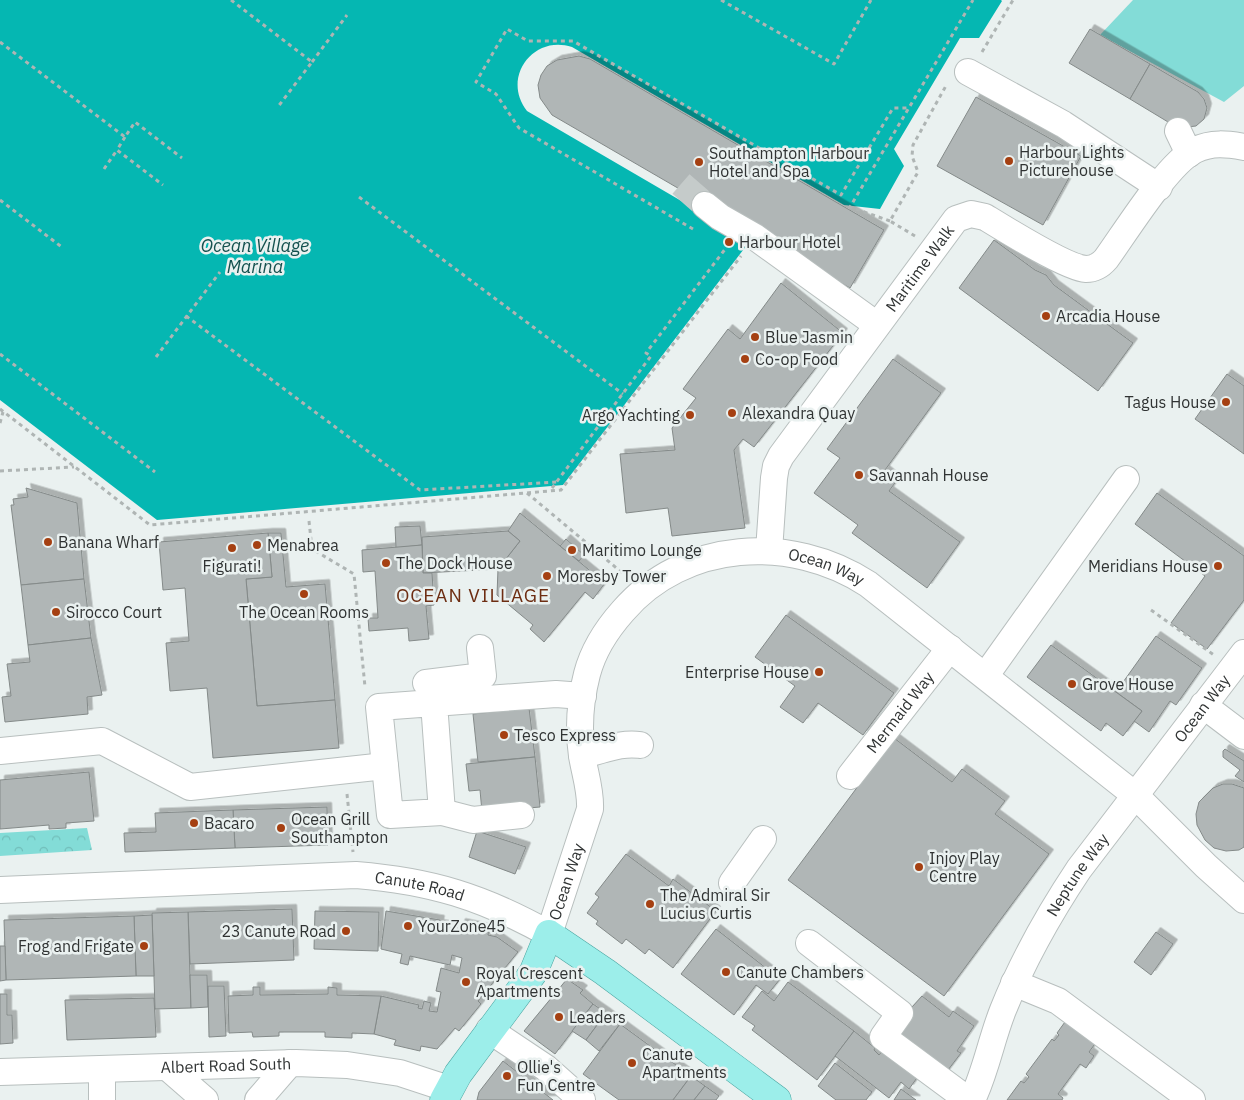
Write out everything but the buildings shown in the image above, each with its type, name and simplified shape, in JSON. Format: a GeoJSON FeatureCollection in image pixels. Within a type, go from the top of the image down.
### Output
{"type":"FeatureCollection","features":[{"type":"Feature","properties":{"kind":"main road"},"geometry":{"type":"LineString","coordinates":[[447,1094],[488,1030],[533,973],[549,934]]}},
{"type":"Feature","properties":{"kind":"main road","name":"Canute Road"},"geometry":{"type":"LineString","coordinates":[[549,934],[605,972],[777,1100]]}},
{"type":"Feature","properties":{"kind":"street"},"geometry":{"type":"LineString","coordinates":[[964,67],[1063,124],[1159,186]]}},
{"type":"Feature","properties":{"kind":"street","name":"Maritime Walk"},"geometry":{"type":"LineString","coordinates":[[769,551],[776,466],[956,219],[978,214],[1069,264],[1091,269],[1098,267],[1106,259],[1174,167],[1184,142],[1202,147],[1221,144],[1244,147]]}},
{"type":"Feature","properties":{"kind":"street"},"geometry":{"type":"LineString","coordinates":[[705,205],[720,217],[756,237],[877,325]]}},
{"type":"Feature","properties":{"kind":"street"},"geometry":{"type":"LineString","coordinates":[[986,675],[1126,479]]}},
{"type":"Feature","properties":{"kind":"street","name":"Ocean Way"},"geometry":{"type":"LineString","coordinates":[[549,934],[590,809],[589,788],[582,755],[580,731],[583,696],[588,672],[599,646],[617,618],[644,591],[673,572],[706,558],[736,552],[769,551],[799,555],[851,573],[986,675],[1134,795],[1238,661]]}},
{"type":"Feature","properties":{"kind":"street"},"geometry":{"type":"LineString","coordinates":[[480,648],[483,676],[428,689],[379,707],[390,816],[442,812],[473,820],[521,815]]}},
{"type":"Feature","properties":{"kind":"street","name":"Mermaid Way"},"geometry":{"type":"LineString","coordinates":[[850,776],[950,648]]}},
{"type":"Feature","properties":{"kind":"street"},"geometry":{"type":"LineString","coordinates":[[428,689],[583,696]]}},
{"type":"Feature","properties":{"kind":"street"},"geometry":{"type":"LineString","coordinates":[[428,689],[442,812]]}},
{"type":"Feature","properties":{"kind":"street"},"geometry":{"type":"LineString","coordinates":[[1204,705],[1244,736]]}},
{"type":"Feature","properties":{"kind":"street"},"geometry":{"type":"LineString","coordinates":[[0,751],[102,741],[190,786],[385,766]]}},
{"type":"Feature","properties":{"kind":"street"},"geometry":{"type":"LineString","coordinates":[[582,755],[608,750],[621,744],[640,745]]}},
{"type":"Feature","properties":{"kind":"street"},"geometry":{"type":"LineString","coordinates":[[1134,795],[1232,876],[1244,900]]}},
{"type":"Feature","properties":{"kind":"street","name":"Neptune Way"},"geometry":{"type":"LineString","coordinates":[[972,1100],[1014,983],[1037,937],[1067,888],[1134,795]]}},
{"type":"Feature","properties":{"kind":"street"},"geometry":{"type":"LineString","coordinates":[[732,883],[763,839]]}},
{"type":"Feature","properties":{"kind":"street","name":"Canute Road"},"geometry":{"type":"LineString","coordinates":[[0,890],[356,875],[399,878],[475,898],[512,913],[549,934]]}},
{"type":"Feature","properties":{"kind":"street"},"geometry":{"type":"LineString","coordinates":[[809,943],[900,1013],[883,1037],[968,1100]]}},
{"type":"Feature","properties":{"kind":"street"},"geometry":{"type":"LineString","coordinates":[[1014,983],[1058,1001],[1192,1100]]}},
{"type":"Feature","properties":{"kind":"street"},"geometry":{"type":"LineString","coordinates":[[488,1030],[546,1068],[582,1100]]}},
{"type":"Feature","properties":{"kind":"street"},"geometry":{"type":"LineString","coordinates":[[258,1100],[290,1063]]}},
{"type":"Feature","properties":{"kind":"street","name":"Albert Road South"},"geometry":{"type":"LineString","coordinates":[[0,1072],[290,1063],[347,1065],[400,1073],[447,1094]]}},
{"type":"Feature","properties":{"kind":"street"},"geometry":{"type":"LineString","coordinates":[[167,1067],[204,1100]]}},
{"type":"Feature","properties":{"kind":"street"},"geometry":{"type":"LineString","coordinates":[[102,1069],[102,1100]]}},
{"type":"Feature","properties":{"kind":"path"},"geometry":{"type":"LineString","coordinates":[[231,0],[312,62]]}},
{"type":"Feature","properties":{"kind":"path"},"geometry":{"type":"LineString","coordinates":[[721,0],[834,64],[871,0]]}},
{"type":"Feature","properties":{"kind":"path"},"geometry":{"type":"LineString","coordinates":[[934,247],[890,221],[850,207],[973,0]]}},
{"type":"Feature","properties":{"kind":"path"},"geometry":{"type":"LineString","coordinates":[[890,221],[918,172],[912,156],[915,138],[964,67],[983,52],[1013,0]]}},
{"type":"Feature","properties":{"kind":"path"},"geometry":{"type":"LineString","coordinates":[[277,108],[347,15]]}},
{"type":"Feature","properties":{"kind":"path"},"geometry":{"type":"LineString","coordinates":[[702,234],[519,128],[496,94],[476,82],[507,29],[528,41],[573,41],[841,195],[892,108],[908,108]]}},
{"type":"Feature","properties":{"kind":"path"},"geometry":{"type":"LineString","coordinates":[[0,42],[125,137]]}},
{"type":"Feature","properties":{"kind":"path"},"geometry":{"type":"LineString","coordinates":[[104,169],[135,122],[182,158]]}},
{"type":"Feature","properties":{"kind":"path"},"geometry":{"type":"LineString","coordinates":[[117,150],[163,185]]}},
{"type":"Feature","properties":{"kind":"path"},"geometry":{"type":"LineString","coordinates":[[359,198],[623,394]]}},
{"type":"Feature","properties":{"kind":"path"},"geometry":{"type":"LineString","coordinates":[[0,200],[63,248]]}},
{"type":"Feature","properties":{"kind":"path"},"geometry":{"type":"LineString","coordinates":[[1,410],[150,525],[562,490],[756,237]]}},
{"type":"Feature","properties":{"kind":"path"},"geometry":{"type":"LineString","coordinates":[[552,488],[651,356],[646,353],[727,248],[718,244]]}},
{"type":"Feature","properties":{"kind":"path"},"geometry":{"type":"LineString","coordinates":[[156,357],[220,272]]}},
{"type":"Feature","properties":{"kind":"path"},"geometry":{"type":"LineString","coordinates":[[186,316],[420,490],[557,482]]}},
{"type":"Feature","properties":{"kind":"path"},"geometry":{"type":"LineString","coordinates":[[0,354],[155,472]]}},
{"type":"Feature","properties":{"kind":"path"},"geometry":{"type":"LineString","coordinates":[[0,423],[1,410]]}},
{"type":"Feature","properties":{"kind":"path"},"geometry":{"type":"LineString","coordinates":[[0,471],[75,467]]}},
{"type":"Feature","properties":{"kind":"path"},"geometry":{"type":"LineString","coordinates":[[527,493],[644,591]]}},
{"type":"Feature","properties":{"kind":"path"},"geometry":{"type":"LineString","coordinates":[[309,521],[312,549],[354,574],[366,708],[379,707]]}},
{"type":"Feature","properties":{"kind":"path"},"geometry":{"type":"LineString","coordinates":[[1151,610],[1238,661]]}},
{"type":"Feature","properties":{"kind":"path"},"geometry":{"type":"LineString","coordinates":[[344,770],[356,875]]}},
{"type":"Feature","properties":{"kind":"green space"},"geometry":{"type":"Polygon","coordinates":[[[1133,0],[1244,0],[1244,86],[1224,102],[1100,35],[1133,0]]]}},
{"type":"Feature","properties":{"kind":"green space"},"geometry":{"type":"Polygon","coordinates":[[[87,828],[92,850],[0,856],[0,833],[87,828]]]}},
{"type":"Feature","properties":{"kind":"water","name":"Ocean Village Marina"},"geometry":{"type":"Polygon","coordinates":[[[0,0],[1002,1],[979,38],[960,38],[894,149],[904,166],[880,209],[844,205],[572,47],[558,45],[545,47],[534,53],[525,62],[520,73],[518,85],[520,98],[527,111],[750,241],[563,485],[157,520],[0,400],[0,0]]]}},
{"type":"Feature","properties":{"kind":"tunnel"},"geometry":{"type":"LineString","coordinates":[[681,184],[705,205]]}},
{"type":"Feature","properties":{"kind":"place","name":"Harbour Lights Picturehouse"},"geometry":{"type":"Point","coordinates":[1009,161]}},
{"type":"Feature","properties":{"kind":"place","name":"Southampton Harbour Hotel and Spa"},"geometry":{"type":"Point","coordinates":[699,162]}},
{"type":"Feature","properties":{"kind":"place","name":"Harbour Hotel"},"geometry":{"type":"Point","coordinates":[729,242]}},
{"type":"Feature","properties":{"kind":"place","name":"Arcadia House"},"geometry":{"type":"Point","coordinates":[1046,316]}},
{"type":"Feature","properties":{"kind":"place","name":"Blue Jasmin"},"geometry":{"type":"Point","coordinates":[755,337]}},
{"type":"Feature","properties":{"kind":"place","name":"Co-op Food"},"geometry":{"type":"Point","coordinates":[745,359]}},
{"type":"Feature","properties":{"kind":"place","name":"Tagus House"},"geometry":{"type":"Point","coordinates":[1226,402]}},
{"type":"Feature","properties":{"kind":"place","name":"Alexandra Quay"},"geometry":{"type":"Point","coordinates":[732,413]}},
{"type":"Feature","properties":{"kind":"place","name":"Argo Yachting"},"geometry":{"type":"Point","coordinates":[690,415]}},
{"type":"Feature","properties":{"kind":"place","name":"Savannah House"},"geometry":{"type":"Point","coordinates":[859,475]}},
{"type":"Feature","properties":{"kind":"place","name":"Banana Wharf"},"geometry":{"type":"Point","coordinates":[48,542]}},
{"type":"Feature","properties":{"kind":"place","name":"Menabrea"},"geometry":{"type":"Point","coordinates":[257,545]}},
{"type":"Feature","properties":{"kind":"place","name":"Figurati!"},"geometry":{"type":"Point","coordinates":[232,548]}},
{"type":"Feature","properties":{"kind":"place","name":"Maritimo Lounge"},"geometry":{"type":"Point","coordinates":[572,550]}},
{"type":"Feature","properties":{"kind":"place","name":"The Dock House"},"geometry":{"type":"Point","coordinates":[386,563]}},
{"type":"Feature","properties":{"kind":"place","name":"Meridians House"},"geometry":{"type":"Point","coordinates":[1218,566]}},
{"type":"Feature","properties":{"kind":"place","name":"Moresby Tower"},"geometry":{"type":"Point","coordinates":[547,576]}},
{"type":"Feature","properties":{"kind":"place","name":"The Ocean Rooms"},"geometry":{"type":"Point","coordinates":[304,594]}},
{"type":"Feature","properties":{"kind":"place","name":"Sirocco Court"},"geometry":{"type":"Point","coordinates":[56,612]}},
{"type":"Feature","properties":{"kind":"place","name":"Enterprise House"},"geometry":{"type":"Point","coordinates":[819,672]}},
{"type":"Feature","properties":{"kind":"place","name":"Grove House"},"geometry":{"type":"Point","coordinates":[1072,684]}},
{"type":"Feature","properties":{"kind":"place","name":"Tesco Express"},"geometry":{"type":"Point","coordinates":[504,735]}},
{"type":"Feature","properties":{"kind":"place","name":"Bacaro"},"geometry":{"type":"Point","coordinates":[194,823]}},
{"type":"Feature","properties":{"kind":"place","name":"Ocean Grill Southampton"},"geometry":{"type":"Point","coordinates":[281,828]}},
{"type":"Feature","properties":{"kind":"place","name":"Injoy Play Centre"},"geometry":{"type":"Point","coordinates":[919,867]}},
{"type":"Feature","properties":{"kind":"place","name":"The Admiral Sir Lucius Curtis"},"geometry":{"type":"Point","coordinates":[650,904]}},
{"type":"Feature","properties":{"kind":"place","name":"YourZone45"},"geometry":{"type":"Point","coordinates":[408,926]}},
{"type":"Feature","properties":{"kind":"place","name":"23 Canute Road"},"geometry":{"type":"Point","coordinates":[346,931]}},
{"type":"Feature","properties":{"kind":"place","name":"Frog and Frigate"},"geometry":{"type":"Point","coordinates":[144,946]}},
{"type":"Feature","properties":{"kind":"place","name":"Canute Chambers"},"geometry":{"type":"Point","coordinates":[726,972]}},
{"type":"Feature","properties":{"kind":"place","name":"Royal Crescent Apartments"},"geometry":{"type":"Point","coordinates":[466,982]}},
{"type":"Feature","properties":{"kind":"place","name":"Leaders"},"geometry":{"type":"Point","coordinates":[559,1017]}},
{"type":"Feature","properties":{"kind":"place","name":"Canute Apartments"},"geometry":{"type":"Point","coordinates":[632,1063]}},
{"type":"Feature","properties":{"kind":"place","name":"Ollie's Fun Centre"},"geometry":{"type":"Point","coordinates":[507,1076]}},
{"type":"Feature","properties":{"kind":"district","name":"OCEAN VILLAGE"},"geometry":{"type":"Point","coordinates":[473,595]}}]}
